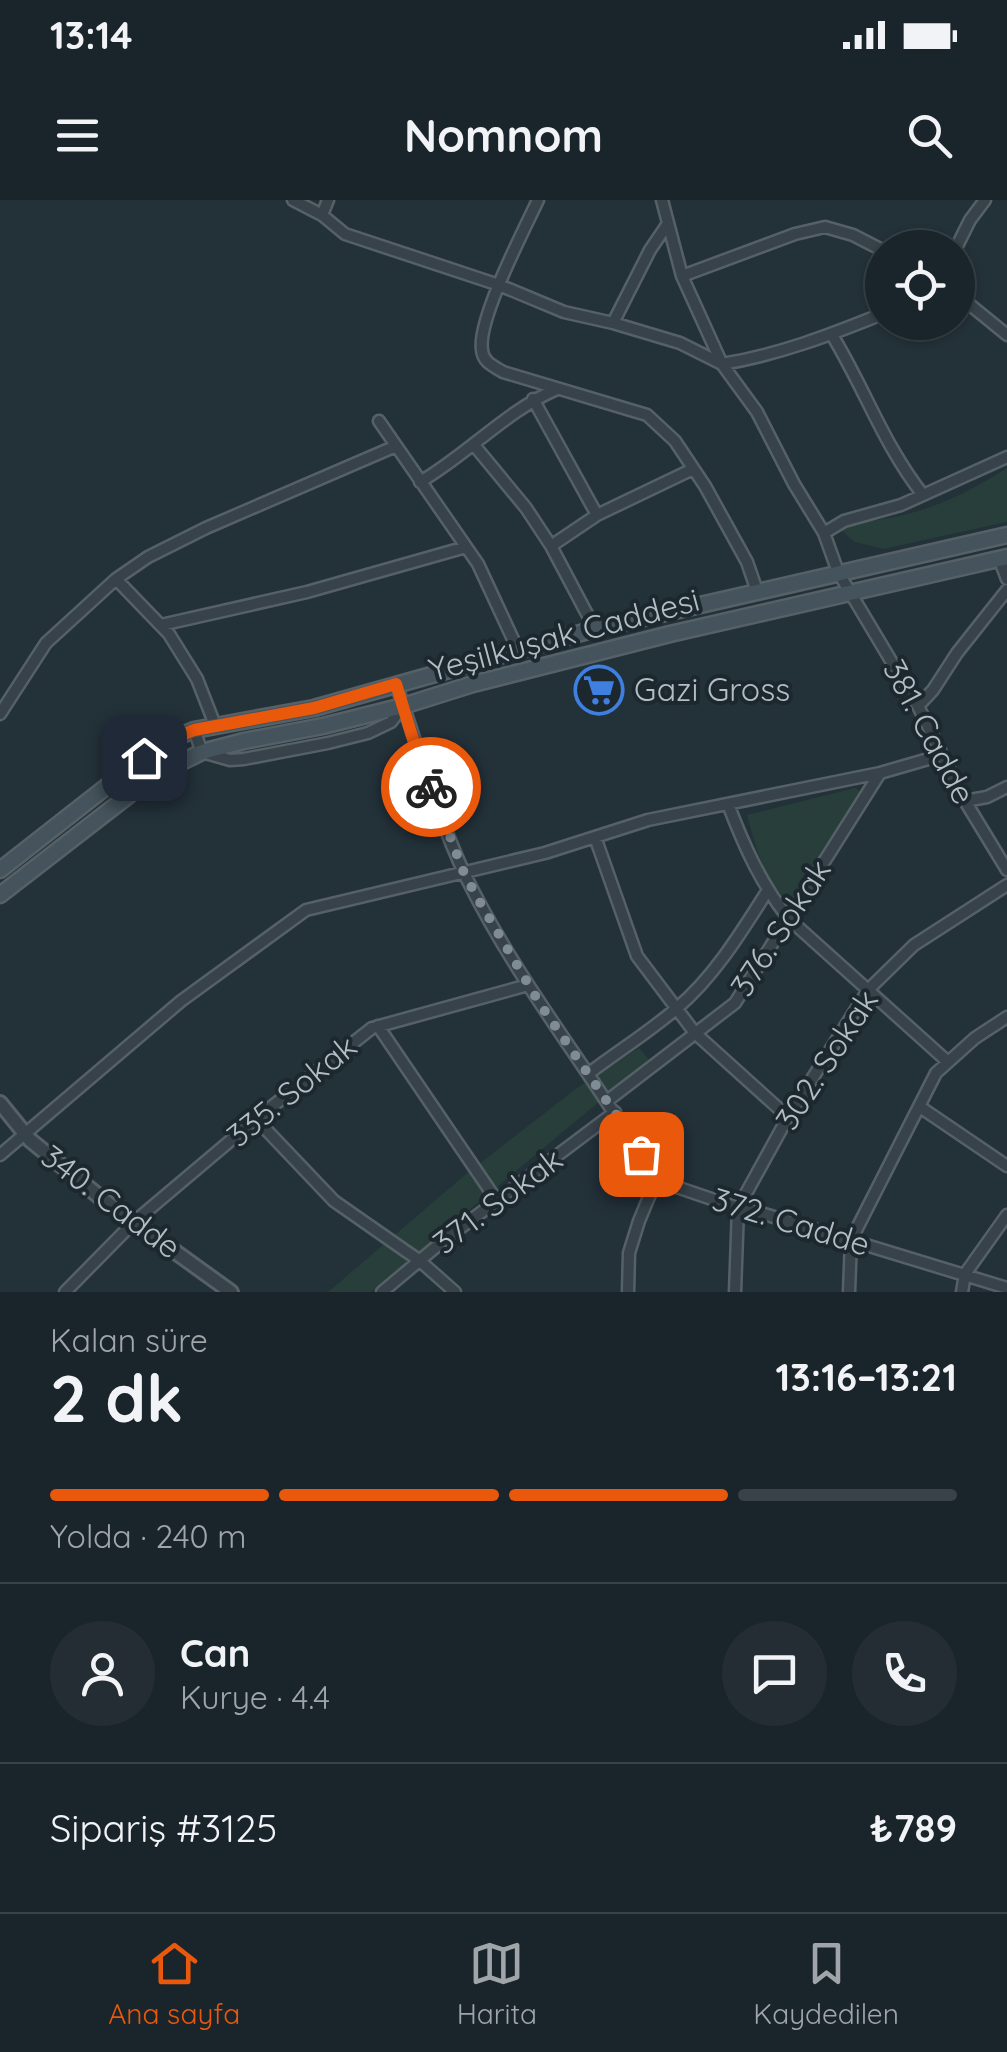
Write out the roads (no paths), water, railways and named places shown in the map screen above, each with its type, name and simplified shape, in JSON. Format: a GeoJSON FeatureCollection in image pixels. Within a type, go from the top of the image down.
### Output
{"type":"FeatureCollection","features":[{"type":"Feature","properties":{"kind":"main road"},"geometry":{"type":"LineString","coordinates":[[0,870],[144,758],[194,730],[314,708],[595,629],[1007,535]]}},
{"type":"Feature","properties":{"kind":"main road","name":"Yeşilkuşak Caddesi"},"geometry":{"type":"LineString","coordinates":[[0,895],[155,775],[202,752],[404,706],[539,666],[1003,558]]}},
{"type":"Feature","properties":{"kind":"street"},"geometry":{"type":"LineString","coordinates":[[293,200],[322,215],[346,234],[498,285],[564,312],[680,343],[722,364],[756,359],[865,321]]}},
{"type":"Feature","properties":{"kind":"street"},"geometry":{"type":"LineString","coordinates":[[322,215],[328,200]]}},
{"type":"Feature","properties":{"kind":"street"},"geometry":{"type":"LineString","coordinates":[[538,200],[498,285],[483,333],[482,350],[487,363],[502,372],[647,415],[675,441],[694,469],[747,562],[757,591]]}},
{"type":"Feature","properties":{"kind":"street","name":"381. Cadde"},"geometry":{"type":"LineString","coordinates":[[662,200],[682,276],[722,364],[757,412],[824,533],[838,572],[918,706],[964,801],[1007,870]]}},
{"type":"Feature","properties":{"kind":"street"},"geometry":{"type":"LineString","coordinates":[[965,230],[985,200]]}},
{"type":"Feature","properties":{"kind":"street"},"geometry":{"type":"LineString","coordinates":[[613,323],[667,225]]}},
{"type":"Feature","properties":{"kind":"street"},"geometry":{"type":"LineString","coordinates":[[682,276],[795,234],[825,227],[865,241]]}},
{"type":"Feature","properties":{"kind":"street"},"geometry":{"type":"LineString","coordinates":[[975,309],[1007,335]]}},
{"type":"Feature","properties":{"kind":"street"},"geometry":{"type":"LineString","coordinates":[[832,334],[900,467],[923,495]]}},
{"type":"Feature","properties":{"kind":"street"},"geometry":{"type":"LineString","coordinates":[[420,482],[449,465],[533,399],[557,389]]}},
{"type":"Feature","properties":{"kind":"street"},"geometry":{"type":"LineString","coordinates":[[533,399],[597,514]]}},
{"type":"Feature","properties":{"kind":"street"},"geometry":{"type":"LineString","coordinates":[[379,421],[478,564],[518,650]]}},
{"type":"Feature","properties":{"kind":"street"},"geometry":{"type":"LineString","coordinates":[[474,445],[526,508],[551,546],[595,629]]}},
{"type":"Feature","properties":{"kind":"street"},"geometry":{"type":"LineString","coordinates":[[0,714],[46,643],[116,579],[148,557],[396,446]]}},
{"type":"Feature","properties":{"kind":"street"},"geometry":{"type":"LineString","coordinates":[[824,533],[844,521],[901,505],[1007,456]]}},
{"type":"Feature","properties":{"kind":"street"},"geometry":{"type":"LineString","coordinates":[[551,546],[597,514],[694,469]]}},
{"type":"Feature","properties":{"kind":"street"},"geometry":{"type":"LineString","coordinates":[[161,626],[306,592],[466,547]]}},
{"type":"Feature","properties":{"kind":"street"},"geometry":{"type":"LineString","coordinates":[[1003,558],[1007,579]]}},
{"type":"Feature","properties":{"kind":"street"},"geometry":{"type":"LineString","coordinates":[[116,579],[161,626],[197,679],[215,726]]}},
{"type":"Feature","properties":{"kind":"street"},"geometry":{"type":"LineString","coordinates":[[918,706],[1007,590]]}},
{"type":"Feature","properties":{"kind":"street"},"geometry":{"type":"LineString","coordinates":[[396,684],[464,873],[528,985],[615,1112],[656,1180],[629,1254],[628,1292]]}},
{"type":"Feature","properties":{"kind":"street"},"geometry":{"type":"LineString","coordinates":[[194,730],[202,752]]}},
{"type":"Feature","properties":{"kind":"street"},"geometry":{"type":"LineString","coordinates":[[0,1155],[181,1001],[306,910],[545,853],[648,820],[880,773],[942,755]]}},
{"type":"Feature","properties":{"kind":"street"},"geometry":{"type":"LineString","coordinates":[[144,758],[155,775]]}},
{"type":"Feature","properties":{"kind":"street","name":"376. Sokak"},"geometry":{"type":"LineString","coordinates":[[607,1101],[735,1003],[880,773]]}},
{"type":"Feature","properties":{"kind":"street"},"geometry":{"type":"LineString","coordinates":[[964,801],[987,797],[1007,787]]}},
{"type":"Feature","properties":{"kind":"street"},"geometry":{"type":"LineString","coordinates":[[728,804],[742,842],[789,919],[948,1062]]}},
{"type":"Feature","properties":{"kind":"street"},"geometry":{"type":"LineString","coordinates":[[595,837],[636,956],[695,1033],[788,1117]]}},
{"type":"Feature","properties":{"kind":"street","name":"302. Sokak"},"geometry":{"type":"LineString","coordinates":[[736,1292],[738,1208],[788,1117],[868,990],[914,946],[1007,885]]}},
{"type":"Feature","properties":{"kind":"street"},"geometry":{"type":"LineString","coordinates":[[588,1074],[676,1008],[710,972],[768,890]]}},
{"type":"Feature","properties":{"kind":"street","name":"335. Sokak"},"geometry":{"type":"LineString","coordinates":[[65,1292],[134,1222],[256,1118],[372,1028],[528,985]]}},
{"type":"Feature","properties":{"kind":"street"},"geometry":{"type":"LineString","coordinates":[[849,1292],[852,1240],[936,1072],[974,1038],[1007,1016]]}},
{"type":"Feature","properties":{"kind":"street"},"geometry":{"type":"LineString","coordinates":[[378,1026],[497,1201]]}},
{"type":"Feature","properties":{"kind":"street","name":"340. Cadde"},"geometry":{"type":"LineString","coordinates":[[0,1103],[25,1134],[106,1202],[230,1292]]}},
{"type":"Feature","properties":{"kind":"street"},"geometry":{"type":"LineString","coordinates":[[920,1108],[1007,1166]]}},
{"type":"Feature","properties":{"kind":"street","name":"371. Sokak"},"geometry":{"type":"LineString","coordinates":[[382,1292],[615,1112]]}},
{"type":"Feature","properties":{"kind":"street"},"geometry":{"type":"LineString","coordinates":[[256,1118],[334,1200],[420,1261],[456,1292]]}},
{"type":"Feature","properties":{"kind":"street","name":"372. Cadde"},"geometry":{"type":"LineString","coordinates":[[656,1180],[1007,1288]]}},
{"type":"Feature","properties":{"kind":"street"},"geometry":{"type":"LineString","coordinates":[[962,1292],[964,1274],[1007,1215]]}},
{"type":"Feature","properties":{"kind":"place","name":"Gazi Gross"},"geometry":{"type":"Point","coordinates":[599,690]}}]}
